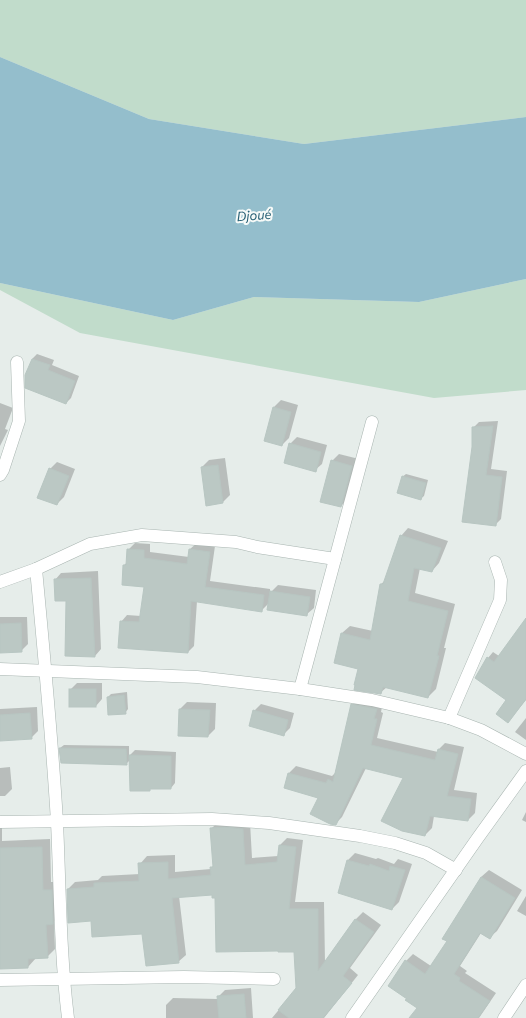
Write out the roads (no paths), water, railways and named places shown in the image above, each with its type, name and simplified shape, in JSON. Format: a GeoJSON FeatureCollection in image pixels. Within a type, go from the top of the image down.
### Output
{"type":"FeatureCollection","features":[{"type":"Feature","properties":{"kind":"street"},"geometry":{"type":"LineString","coordinates":[[0,475],[19,421],[17,362]]}},
{"type":"Feature","properties":{"kind":"street"},"geometry":{"type":"LineString","coordinates":[[300,689],[372,422]]}},
{"type":"Feature","properties":{"kind":"street"},"geometry":{"type":"LineString","coordinates":[[0,582],[36,569],[90,544],[142,535],[236,542],[257,548],[335,559]]}},
{"type":"Feature","properties":{"kind":"street"},"geometry":{"type":"LineString","coordinates":[[449,718],[500,600],[501,580],[495,562]]}},
{"type":"Feature","properties":{"kind":"street"},"geometry":{"type":"LineString","coordinates":[[36,569],[46,671],[57,821],[63,978],[68,1018]]}},
{"type":"Feature","properties":{"kind":"street"},"geometry":{"type":"LineString","coordinates":[[0,669],[197,677],[300,689],[372,700],[449,718],[481,730],[526,754]]}},
{"type":"Feature","properties":{"kind":"street"},"geometry":{"type":"LineString","coordinates":[[352,1018],[526,771]]}},
{"type":"Feature","properties":{"kind":"street"},"geometry":{"type":"LineString","coordinates":[[0,822],[212,819],[269,823],[360,836],[395,843],[426,853],[456,870]]}},
{"type":"Feature","properties":{"kind":"street"},"geometry":{"type":"LineString","coordinates":[[0,980],[184,977],[274,979]]}},
{"type":"Feature","properties":{"kind":"street"},"geometry":{"type":"LineString","coordinates":[[504,1018],[526,985]]}},
{"type":"Feature","properties":{"kind":"water","name":"Djoué"},"geometry":{"type":"Polygon","coordinates":[[[0,57],[149,119],[304,144],[526,117],[526,279],[419,302],[254,297],[173,320],[0,283],[0,57]]]}}]}
